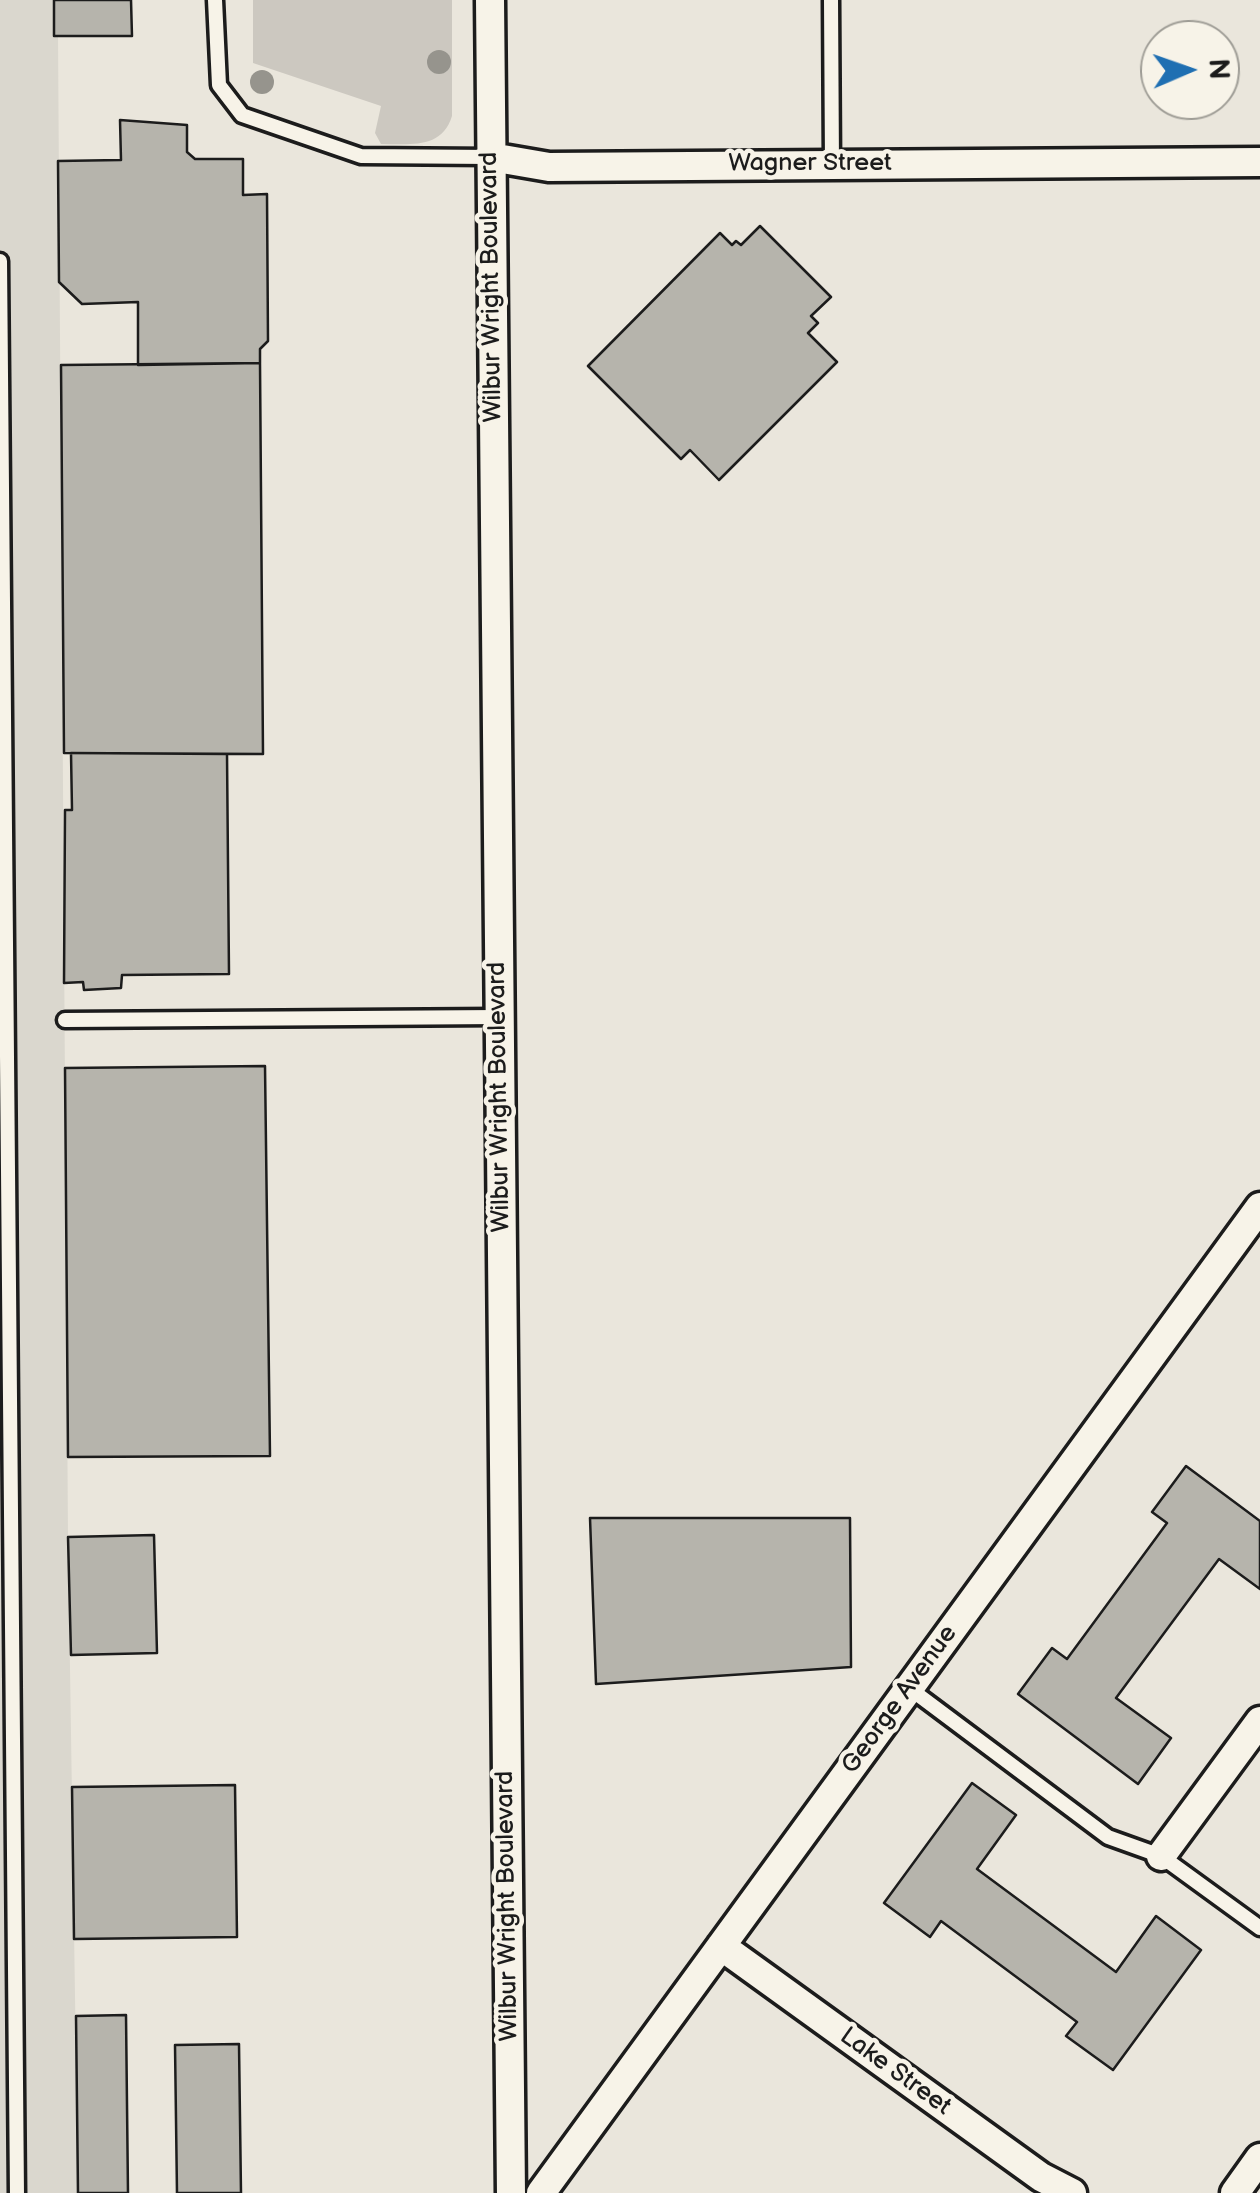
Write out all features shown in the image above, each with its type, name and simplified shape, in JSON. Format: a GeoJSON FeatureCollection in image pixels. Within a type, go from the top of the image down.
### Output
{"type":"FeatureCollection","features":[{"type":"Feature","properties":{"kind":"street","name":"Wilbur Wright Boulevard"},"geometry":{"type":"LineString","coordinates":[[490,0],[510,2193]]}},
{"type":"Feature","properties":{"kind":"street","name":"Wagner Street"},"geometry":{"type":"LineString","coordinates":[[491,157],[549,166],[1260,162]]}},
{"type":"Feature","properties":{"kind":"street","name":"George Avenue"},"geometry":{"type":"LineString","coordinates":[[541,2193],[1260,1207]]}},
{"type":"Feature","properties":{"kind":"street"},"geometry":{"type":"LineString","coordinates":[[1161,1856],[1260,1720]]}},
{"type":"Feature","properties":{"kind":"street","name":"Lake Street"},"geometry":{"type":"LineString","coordinates":[[721,1946],[1041,2177],[1072,2193]]}},
{"type":"Feature","properties":{"kind":"street"},"geometry":{"type":"LineString","coordinates":[[1234,2193],[1260,2158]]}},
{"type":"Feature","properties":{"kind":"lane","name":"Wagner Street"},"geometry":{"type":"LineString","coordinates":[[215,0],[219,85],[242,115],[362,156],[491,157]]}},
{"type":"Feature","properties":{"kind":"lane"},"geometry":{"type":"LineString","coordinates":[[831,0],[832,164]]}},
{"type":"Feature","properties":{"kind":"lane"},"geometry":{"type":"LineString","coordinates":[[0,261],[18,2193]]}},
{"type":"Feature","properties":{"kind":"lane"},"geometry":{"type":"LineString","coordinates":[[64,1020],[500,1017]]}},
{"type":"Feature","properties":{"kind":"lane"},"geometry":{"type":"LineString","coordinates":[[909,1688],[1108,1837],[1161,1856],[1260,1928]]}},
{"type":"Feature","properties":{"kind":"shaded area"},"geometry":{"type":"Polygon","coordinates":[[[0,0],[54,0],[54,36],[58,36],[68,1537],[78,2193],[0,2193],[0,0]]]}},
{"type":"Feature","properties":{"kind":"shaded area"},"geometry":{"type":"Polygon","coordinates":[[[253,0],[452,0],[452,116],[447,127],[424,142],[381,144],[375,133],[381,106],[253,63],[253,0]]]}},
{"type":"Feature","properties":{"kind":"building"},"geometry":{"type":"Polygon","coordinates":[[[54,0],[131,0],[132,36],[54,36],[54,0]]]}},
{"type":"Feature","properties":{"kind":"building"},"geometry":{"type":"Polygon","coordinates":[[[120,120],[187,125],[187,152],[195,159],[243,159],[243,195],[267,194],[268,341],[260,349],[260,363],[138,365],[138,302],[82,304],[59,282],[58,161],[121,160],[120,120]]]}},
{"type":"Feature","properties":{"kind":"building"},"geometry":{"type":"Polygon","coordinates":[[[760,226],[831,297],[811,316],[818,323],[808,333],[837,362],[719,480],[690,450],[681,459],[588,366],[720,233],[732,245],[736,241],[741,245],[760,226]]]}},
{"type":"Feature","properties":{"kind":"building"},"geometry":{"type":"Polygon","coordinates":[[[260,363],[263,754],[64,753],[61,365],[260,363]]]}},
{"type":"Feature","properties":{"kind":"building"},"geometry":{"type":"Polygon","coordinates":[[[71,753],[227,754],[229,974],[122,975],[121,988],[84,990],[83,982],[64,983],[65,810],[72,810],[71,753]]]}},
{"type":"Feature","properties":{"kind":"building"},"geometry":{"type":"Polygon","coordinates":[[[265,1066],[270,1456],[68,1457],[65,1068],[265,1066]]]}},
{"type":"Feature","properties":{"kind":"building"},"geometry":{"type":"Polygon","coordinates":[[[1186,1466],[1260,1521],[1260,1589],[1219,1559],[1116,1698],[1171,1738],[1138,1784],[1018,1694],[1052,1648],[1067,1659],[1167,1523],[1152,1512],[1186,1466]]]}},
{"type":"Feature","properties":{"kind":"building"},"geometry":{"type":"Polygon","coordinates":[[[590,1518],[850,1518],[851,1667],[596,1684],[590,1518]]]}},
{"type":"Feature","properties":{"kind":"building"},"geometry":{"type":"Polygon","coordinates":[[[154,1535],[157,1653],[71,1655],[68,1537],[154,1535]]]}},
{"type":"Feature","properties":{"kind":"building"},"geometry":{"type":"Polygon","coordinates":[[[972,1783],[1016,1815],[977,1869],[1116,1972],[1156,1916],[1201,1950],[1113,2070],[1066,2036],[1077,2022],[941,1921],[930,1937],[884,1903],[972,1783]]]}},
{"type":"Feature","properties":{"kind":"building"},"geometry":{"type":"Polygon","coordinates":[[[235,1785],[237,1937],[74,1939],[72,1787],[235,1785]]]}},
{"type":"Feature","properties":{"kind":"building"},"geometry":{"type":"Polygon","coordinates":[[[126,2015],[128,2193],[78,2193],[76,2016],[126,2015]]]}},
{"type":"Feature","properties":{"kind":"building"},"geometry":{"type":"Polygon","coordinates":[[[239,2044],[241,2193],[177,2193],[175,2045],[239,2044]]]}}]}
